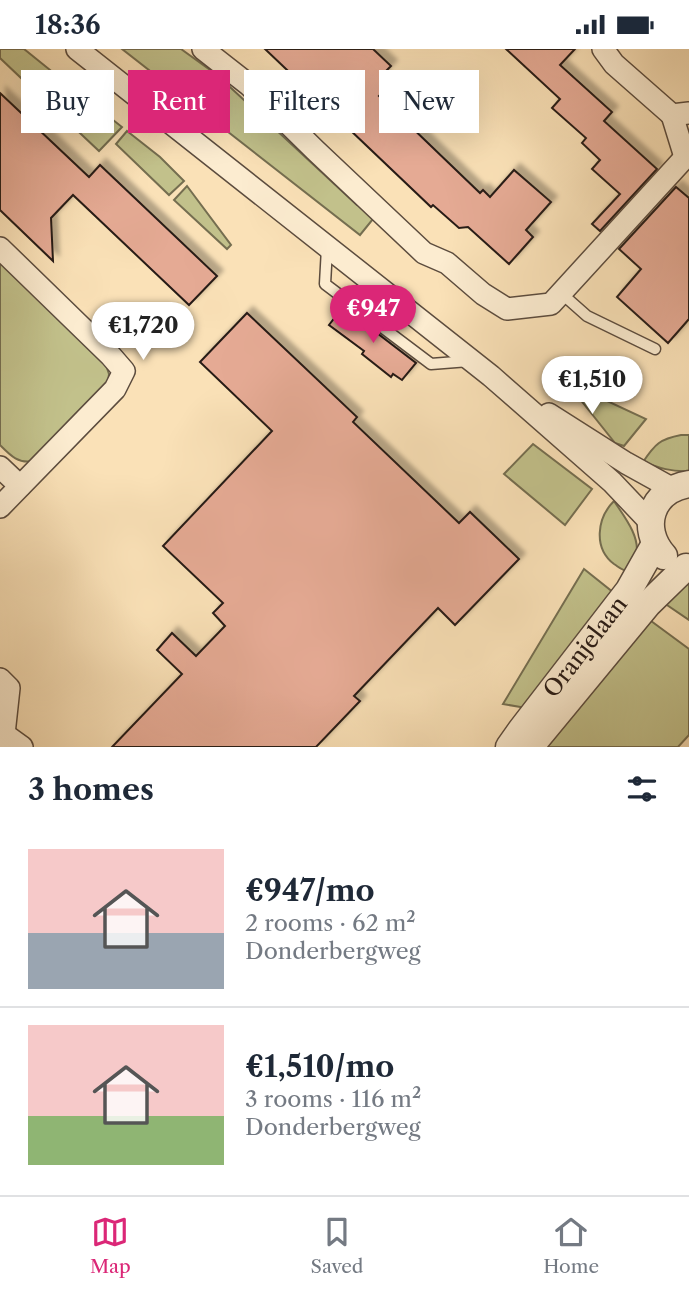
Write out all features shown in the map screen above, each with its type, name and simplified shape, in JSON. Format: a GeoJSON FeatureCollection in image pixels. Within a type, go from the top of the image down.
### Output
{"type":"FeatureCollection","features":[{"type":"Feature","properties":{"kind":"street"},"geometry":{"type":"LineString","coordinates":[[77,49],[491,376],[612,482],[653,533],[663,555],[673,563],[688,567]]}},
{"type":"Feature","properties":{"kind":"street"},"geometry":{"type":"LineString","coordinates":[[204,49],[249,85],[424,253],[447,263],[483,294],[507,309],[556,299],[687,155],[681,114],[614,65],[603,49]]}},
{"type":"Feature","properties":{"kind":"street"},"geometry":{"type":"LineString","coordinates":[[0,248],[124,371],[115,389],[0,507]]}},
{"type":"Feature","properties":{"kind":"street"},"geometry":{"type":"LineString","coordinates":[[491,376],[626,463],[681,487]]}},
{"type":"Feature","properties":{"kind":"street"},"geometry":{"type":"LineString","coordinates":[[0,467],[20,487]]}},
{"type":"Feature","properties":{"kind":"street","name":"Oranjelaan"},"geometry":{"type":"LineString","coordinates":[[509,747],[629,590],[653,533],[654,508],[662,497],[681,487]]}},
{"type":"Feature","properties":{"kind":"street","name":"Oranjelaan"},"geometry":{"type":"LineString","coordinates":[[530,747],[648,604],[688,567]]}},
{"type":"Feature","properties":{"kind":"street"},"geometry":{"type":"LineString","coordinates":[[0,679],[9,688],[2,736],[22,747]]}},
{"type":"Feature","properties":{"kind":"lane"},"geometry":{"type":"LineString","coordinates":[[327,248],[325,284],[431,364],[472,361]]}},
{"type":"Feature","properties":{"kind":"lane"},"geometry":{"type":"LineString","coordinates":[[556,299],[655,349]]}},
{"type":"Feature","properties":{"kind":"shaded area"},"geometry":{"type":"Polygon","coordinates":[[[0,49],[24,49],[50,70],[21,70],[21,78],[0,58],[0,49]]]}},
{"type":"Feature","properties":{"kind":"shaded area"},"geometry":{"type":"Polygon","coordinates":[[[122,49],[181,49],[210,70],[149,70],[122,49]]]}},
{"type":"Feature","properties":{"kind":"shaded area"},"geometry":{"type":"Polygon","coordinates":[[[230,87],[244,100],[244,133],[279,133],[357,205],[370,207],[373,219],[360,235],[229,133],[230,87]]]}},
{"type":"Feature","properties":{"kind":"shaded area"},"geometry":{"type":"Polygon","coordinates":[[[114,121],[122,127],[99,151],[80,133],[114,133],[114,121]]]}},
{"type":"Feature","properties":{"kind":"shaded area"},"geometry":{"type":"Polygon","coordinates":[[[127,131],[160,157],[184,181],[169,195],[116,144],[127,131]]]}},
{"type":"Feature","properties":{"kind":"shaded area"},"geometry":{"type":"Polygon","coordinates":[[[187,186],[231,245],[227,249],[174,200],[187,186]]]}},
{"type":"Feature","properties":{"kind":"shaded area"},"geometry":{"type":"Polygon","coordinates":[[[0,263],[105,362],[109,374],[108,382],[33,461],[28,462],[19,460],[0,445],[0,263]]]}},
{"type":"Feature","properties":{"kind":"shaded area"},"geometry":{"type":"Polygon","coordinates":[[[575,386],[646,419],[624,446],[615,443],[572,389],[575,386]]]}},
{"type":"Feature","properties":{"kind":"shaded area"},"geometry":{"type":"Polygon","coordinates":[[[689,435],[689,471],[666,469],[643,462],[659,443],[689,435]]]}},
{"type":"Feature","properties":{"kind":"shaded area"},"geometry":{"type":"Polygon","coordinates":[[[533,444],[592,489],[565,525],[504,474],[533,444]]]}},
{"type":"Feature","properties":{"kind":"shaded area"},"geometry":{"type":"Polygon","coordinates":[[[614,501],[636,541],[636,555],[629,571],[621,569],[607,557],[600,542],[601,524],[614,501]]]}},
{"type":"Feature","properties":{"kind":"shaded area"},"geometry":{"type":"Polygon","coordinates":[[[584,569],[614,593],[526,708],[503,704],[584,569]]]}},
{"type":"Feature","properties":{"kind":"shaded area"},"geometry":{"type":"Polygon","coordinates":[[[689,584],[689,620],[661,601],[673,590],[689,584]]]}},
{"type":"Feature","properties":{"kind":"shaded area"},"geometry":{"type":"Polygon","coordinates":[[[647,618],[689,649],[689,735],[678,747],[543,747],[647,618]]]}},
{"type":"Feature","properties":{"kind":"building"},"geometry":{"type":"Polygon","coordinates":[[[265,49],[373,49],[391,66],[387,70],[379,70],[379,133],[418,133],[480,193],[483,190],[490,197],[514,170],[551,202],[526,230],[533,237],[509,264],[468,227],[459,228],[433,205],[431,207],[353,133],[365,133],[365,70],[287,70],[265,49]]]}},
{"type":"Feature","properties":{"kind":"building"},"geometry":{"type":"Polygon","coordinates":[[[506,49],[575,49],[560,65],[612,112],[604,121],[657,169],[600,231],[592,224],[620,194],[592,169],[600,160],[582,143],[586,138],[552,108],[560,99],[506,49]]]}},
{"type":"Feature","properties":{"kind":"building"},"geometry":{"type":"Polygon","coordinates":[[[0,93],[21,113],[21,133],[42,133],[89,177],[100,165],[217,276],[189,305],[73,195],[51,218],[53,261],[0,210],[0,93]]]}},
{"type":"Feature","properties":{"kind":"building"},"geometry":{"type":"Polygon","coordinates":[[[676,187],[689,198],[689,319],[668,343],[617,297],[641,269],[619,249],[676,187]]]}},
{"type":"Feature","properties":{"kind":"building"},"geometry":{"type":"Polygon","coordinates":[[[343,307],[416,363],[402,380],[393,374],[391,377],[362,354],[364,351],[329,325],[343,307]]]}},
{"type":"Feature","properties":{"kind":"building"},"geometry":{"type":"Polygon","coordinates":[[[247,313],[357,417],[353,422],[459,523],[470,512],[519,559],[455,625],[438,608],[354,696],[360,701],[316,747],[112,747],[182,674],[157,650],[172,633],[196,656],[225,626],[213,613],[223,603],[163,546],[272,431],[200,362],[247,313]]]}}]}
